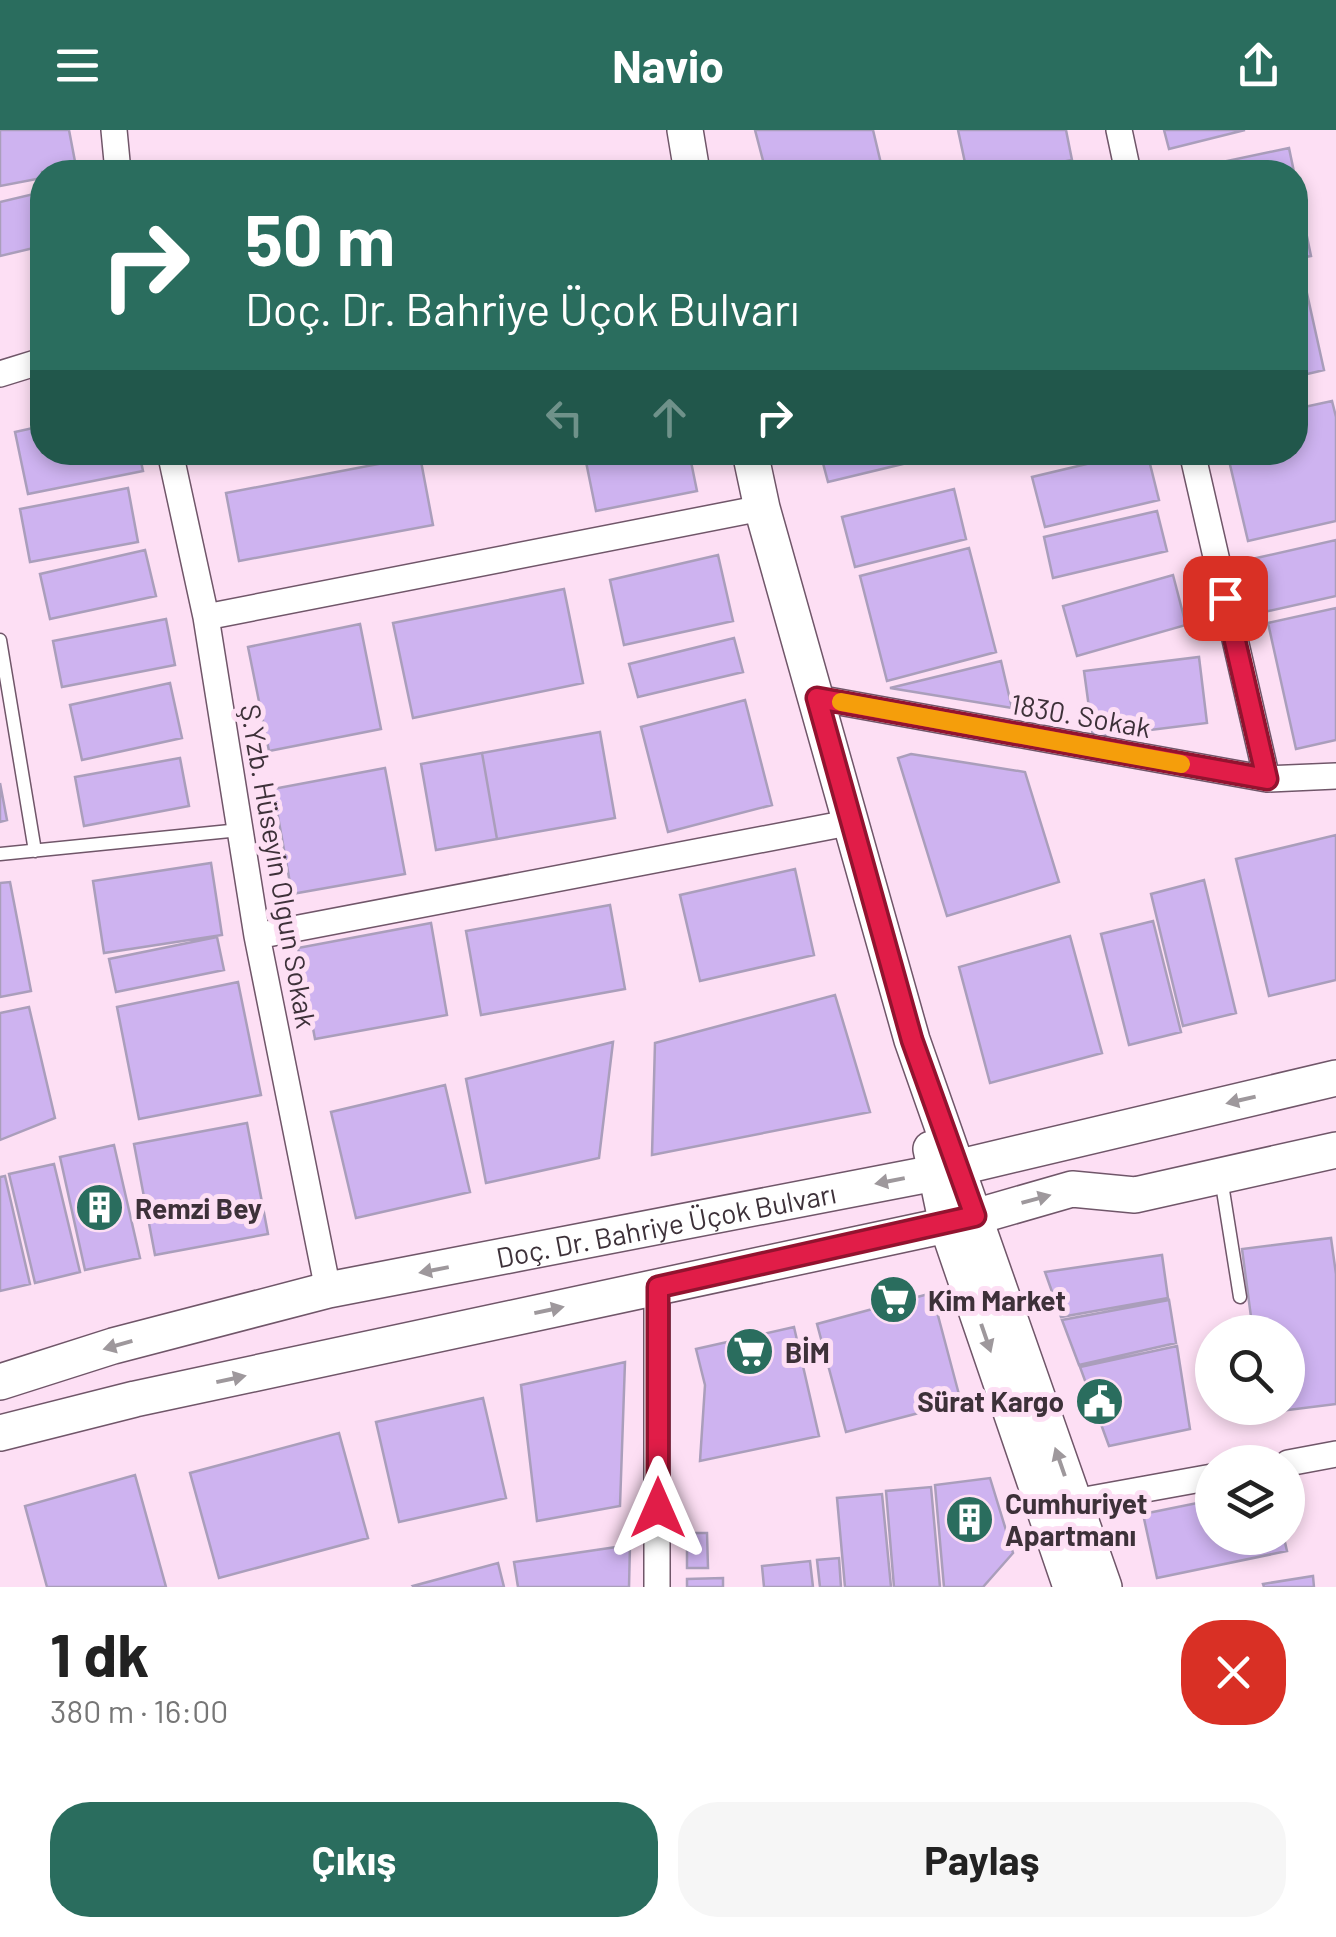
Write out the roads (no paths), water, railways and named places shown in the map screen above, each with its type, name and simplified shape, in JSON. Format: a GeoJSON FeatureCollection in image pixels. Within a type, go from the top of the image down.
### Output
{"type":"FeatureCollection","features":[{"type":"Feature","properties":{"kind":"main road"},"geometry":{"type":"LineString","coordinates":[[685,130],[690,160]]}},
{"type":"Feature","properties":{"kind":"main road"},"geometry":{"type":"LineString","coordinates":[[753,465],[946,1170],[1070,1587]]}},
{"type":"Feature","properties":{"kind":"main road","name":"Doç. Dr. Bahriye Üçok Bulvarı"},"geometry":{"type":"LineString","coordinates":[[0,1382],[113,1346],[328,1290],[946,1170],[1336,1078]]}},
{"type":"Feature","properties":{"kind":"main road","name":"Doç. Dr. Bahriye Üçok Bulvarı"},"geometry":{"type":"LineString","coordinates":[[0,1434],[135,1399],[961,1220],[1072,1189],[1135,1196],[1336,1150]]}},
{"type":"Feature","properties":{"kind":"main road"},"geometry":{"type":"LineString","coordinates":[[961,1220],[1104,1587]]}},
{"type":"Feature","properties":{"kind":"street"},"geometry":{"type":"LineString","coordinates":[[114,130],[117,160]]}},
{"type":"Feature","properties":{"kind":"street"},"geometry":{"type":"LineString","coordinates":[[1118,130],[1125,160]]}},
{"type":"Feature","properties":{"kind":"street"},"geometry":{"type":"LineString","coordinates":[[0,374],[30,365]]}},
{"type":"Feature","properties":{"kind":"street","name":"Ş.Yzb. Hüseyin Olgun Sokak"},"geometry":{"type":"LineString","coordinates":[[173,465],[206,617],[258,936],[328,1290]]}},
{"type":"Feature","properties":{"kind":"street"},"geometry":{"type":"LineString","coordinates":[[1195,465],[1267,779]]}},
{"type":"Feature","properties":{"kind":"street"},"geometry":{"type":"LineString","coordinates":[[206,617],[762,508]]}},
{"type":"Feature","properties":{"kind":"street","name":"1830. Sokak"},"geometry":{"type":"LineString","coordinates":[[817,698],[1267,779],[1336,776]]}},
{"type":"Feature","properties":{"kind":"street"},"geometry":{"type":"LineString","coordinates":[[258,936],[853,822]]}},
{"type":"Feature","properties":{"kind":"street"},"geometry":{"type":"LineString","coordinates":[[657,1587],[658,1287]]}},
{"type":"Feature","properties":{"kind":"street"},"geometry":{"type":"LineString","coordinates":[[1305,1460],[1336,1454]]}},
{"type":"Feature","properties":{"kind":"street"},"geometry":{"type":"LineString","coordinates":[[1074,1502],[1195,1480]]}},
{"type":"Feature","properties":{"kind":"lane"},"geometry":{"type":"LineString","coordinates":[[0,640],[36,851]]}},
{"type":"Feature","properties":{"kind":"lane"},"geometry":{"type":"LineString","coordinates":[[0,854],[240,830]]}},
{"type":"Feature","properties":{"kind":"lane"},"geometry":{"type":"LineString","coordinates":[[1220,1176],[1240,1297]]}},
{"type":"Feature","properties":{"kind":"place","name":"Remzi Bey"},"geometry":{"type":"Point","coordinates":[100,1208]}},
{"type":"Feature","properties":{"kind":"place","name":"Kim Market"},"geometry":{"type":"Point","coordinates":[893,1300]}},
{"type":"Feature","properties":{"kind":"place","name":"BİM"},"geometry":{"type":"Point","coordinates":[750,1352]}},
{"type":"Feature","properties":{"kind":"place","name":"Sürat Kargo"},"geometry":{"type":"Point","coordinates":[1099,1401]}},
{"type":"Feature","properties":{"kind":"place","name":"Cumhuriyet Apartmanı"},"geometry":{"type":"Point","coordinates":[970,1519]}}]}
